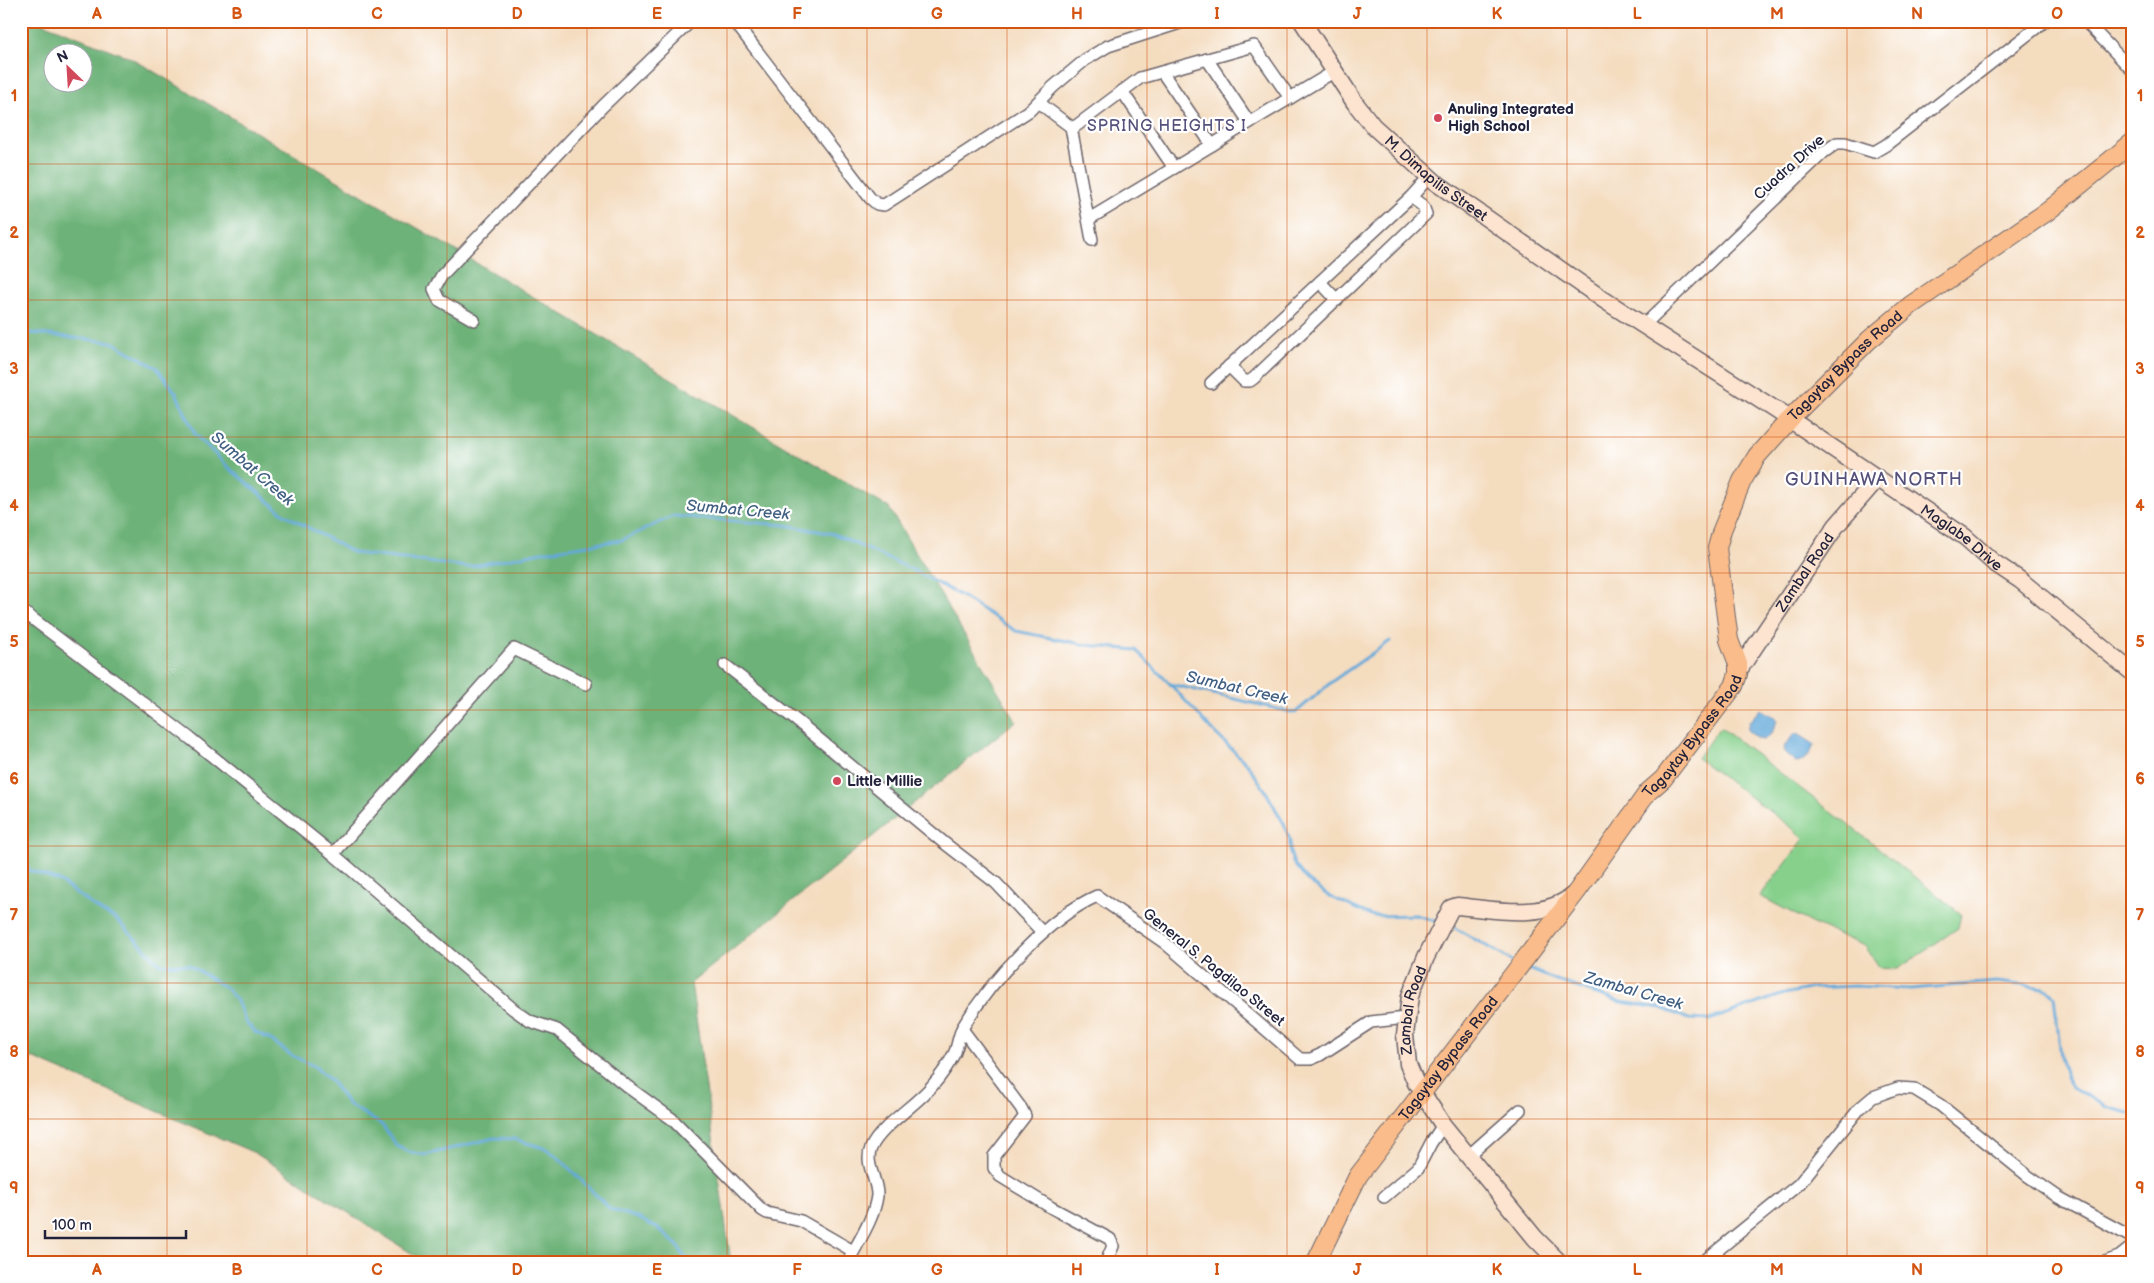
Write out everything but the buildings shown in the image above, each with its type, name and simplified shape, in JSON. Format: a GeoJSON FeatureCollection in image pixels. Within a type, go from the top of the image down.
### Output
{"type":"FeatureCollection","features":[{"type":"Feature","properties":{"kind":"main road","name":"M. Dimapilis Street"},"geometry":{"type":"LineString","coordinates":[[1302,21],[1355,103],[1373,126],[1429,177],[1604,300]]}},
{"type":"Feature","properties":{"kind":"main road","name":"Tagaytay Bypass Road"},"geometry":{"type":"LineString","coordinates":[[1316,1262],[1358,1176],[1423,1094],[1470,1028],[1544,936],[1648,792],[1663,779],[1736,682],[1739,670],[1737,659],[1729,640],[1717,548],[1730,509],[1749,467],[1768,442],[1869,340],[1911,305],[2048,211],[2133,142]]}},
{"type":"Feature","properties":{"kind":"main road","name":"Maglabe Drive"},"geometry":{"type":"LineString","coordinates":[[1604,300],[1790,419],[1965,537],[1993,562],[2020,580],[2133,673]]}},
{"type":"Feature","properties":{"kind":"main road","name":"Zambal Road"},"geometry":{"type":"LineString","coordinates":[[1739,670],[1836,526],[1877,479]]}},
{"type":"Feature","properties":{"kind":"main road","name":"Zambal Road"},"geometry":{"type":"LineString","coordinates":[[1559,1262],[1535,1238],[1467,1156],[1443,1125],[1423,1094],[1410,1070],[1406,1058],[1406,1018],[1413,988],[1450,910],[1455,906],[1518,910],[1550,908],[1562,903],[1578,890]]}},
{"type":"Feature","properties":{"kind":"street"},"geometry":{"type":"LineString","coordinates":[[474,320],[439,300],[435,295],[434,289],[442,275],[603,106],[690,21]]}},
{"type":"Feature","properties":{"kind":"street"},"geometry":{"type":"LineString","coordinates":[[734,21],[864,191],[877,204],[884,205],[1029,112],[1053,86],[1086,60],[1108,46],[1186,21]]}},
{"type":"Feature","properties":{"kind":"street","name":"Cuadra Drive"},"geometry":{"type":"LineString","coordinates":[[1643,326],[1824,152],[1838,143],[1845,143],[1874,152],[1886,145],[2045,21]]}},
{"type":"Feature","properties":{"kind":"street"},"geometry":{"type":"LineString","coordinates":[[2086,21],[2133,70]]}},
{"type":"Feature","properties":{"kind":"street"},"geometry":{"type":"LineString","coordinates":[[1072,129],[1140,78],[1254,46],[1290,98]]}},
{"type":"Feature","properties":{"kind":"street"},"geometry":{"type":"LineString","coordinates":[[1207,59],[1249,122]]}},
{"type":"Feature","properties":{"kind":"street"},"geometry":{"type":"LineString","coordinates":[[1089,218],[1335,70]]}},
{"type":"Feature","properties":{"kind":"street"},"geometry":{"type":"LineString","coordinates":[[1162,72],[1212,145]]}},
{"type":"Feature","properties":{"kind":"street"},"geometry":{"type":"LineString","coordinates":[[1122,91],[1174,168]]}},
{"type":"Feature","properties":{"kind":"street"},"geometry":{"type":"LineString","coordinates":[[1038,102],[1072,129],[1092,240]]}},
{"type":"Feature","properties":{"kind":"street"},"geometry":{"type":"LineString","coordinates":[[1211,383],[1412,197],[1429,177]]}},
{"type":"Feature","properties":{"kind":"street"},"geometry":{"type":"LineString","coordinates":[[1229,366],[1244,380],[1250,381],[1254,378],[1426,214],[1423,206],[1412,197]]}},
{"type":"Feature","properties":{"kind":"street"},"geometry":{"type":"LineString","coordinates":[[1320,282],[1337,300]]}},
{"type":"Feature","properties":{"kind":"street"},"geometry":{"type":"LineString","coordinates":[[21,610],[191,739],[333,854],[513,1008],[530,1021],[557,1030],[628,1088],[672,1119],[762,1210],[767,1213],[801,1221],[853,1251]]}},
{"type":"Feature","properties":{"kind":"street"},"geometry":{"type":"LineString","coordinates":[[333,854],[514,649],[586,684]]}},
{"type":"Feature","properties":{"kind":"street"},"geometry":{"type":"LineString","coordinates":[[725,665],[804,726],[943,842],[996,883],[1042,932]]}},
{"type":"Feature","properties":{"kind":"street","name":"General S. Pagdilao Street"},"geometry":{"type":"LineString","coordinates":[[848,1262],[876,1202],[877,1190],[869,1155],[872,1147],[930,1089],[942,1074],[955,1052],[962,1029],[976,1006],[1042,932],[1084,902],[1097,896],[1165,943],[1300,1058],[1311,1059],[1327,1051],[1371,1022],[1406,1018]]}},
{"type":"Feature","properties":{"kind":"street"},"geometry":{"type":"LineString","coordinates":[[962,1029],[1022,1108],[1025,1116],[994,1156],[994,1168],[1000,1176],[1052,1208],[1110,1239],[1113,1246],[1106,1262]]}},
{"type":"Feature","properties":{"kind":"street"},"geometry":{"type":"LineString","coordinates":[[1703,1262],[1799,1184],[1860,1108],[1873,1097],[1898,1088],[1914,1089],[1940,1105],[2028,1176],[2058,1196],[2133,1238]]}},
{"type":"Feature","properties":{"kind":"street"},"geometry":{"type":"LineString","coordinates":[[1467,1156],[1520,1110]]}},
{"type":"Feature","properties":{"kind":"street"},"geometry":{"type":"LineString","coordinates":[[1384,1197],[1418,1168],[1431,1142],[1443,1125]]}},
{"type":"Feature","properties":{"kind":"street"},"geometry":{"type":"LineString","coordinates":[[2105,1262],[2119,1257],[2133,1246]]}},
{"type":"Feature","properties":{"kind":"green space"},"geometry":{"type":"Polygon","coordinates":[[[21,21],[37,21],[90,42],[42,42],[42,92],[92,92],[92,43],[131,58],[889,508],[1016,721],[691,983],[731,1262],[425,1262],[255,1153],[21,1053],[21,21]]]}},
{"type":"Feature","properties":{"kind":"green space"},"geometry":{"type":"Polygon","coordinates":[[[1720,727],[1872,843],[1961,914],[1958,928],[1898,969],[1880,968],[1865,946],[1813,924],[1760,896],[1804,839],[1792,828],[1697,758],[1720,727]]]}},
{"type":"Feature","properties":{"kind":"water"},"geometry":{"type":"Polygon","coordinates":[[[1760,709],[1775,717],[1777,721],[1772,733],[1763,740],[1758,739],[1747,730],[1749,722],[1760,709]]]}},
{"type":"Feature","properties":{"kind":"water"},"geometry":{"type":"Polygon","coordinates":[[[1794,734],[1798,734],[1814,744],[1808,756],[1797,763],[1785,753],[1784,747],[1794,734]]]}},
{"type":"Feature","properties":{"kind":"waterway","name":"Sumbat Creek"},"geometry":{"type":"LineString","coordinates":[[21,332],[112,342],[157,368],[176,393],[195,434],[229,468],[284,514],[354,553],[468,567],[541,552],[622,540],[673,516],[785,525],[834,534],[911,569],[963,597],[1016,631],[1086,645],[1136,650],[1170,684],[1295,713],[1334,680],[1390,641]]}},
{"type":"Feature","properties":{"kind":"waterway","name":"Zambal Creek"},"geometry":{"type":"LineString","coordinates":[[1171,685],[1214,732],[1248,765],[1284,824],[1290,840],[1290,853],[1294,864],[1306,879],[1330,897],[1373,916],[1416,915],[1439,922]]}},
{"type":"Feature","properties":{"kind":"waterway"},"geometry":{"type":"LineString","coordinates":[[21,828],[24,839],[25,859],[29,870],[59,881],[101,911],[116,919],[160,964],[189,965],[226,988],[237,1001],[245,1021],[255,1032],[271,1040],[291,1055],[314,1066],[330,1080],[348,1104],[382,1125],[397,1146],[409,1152],[425,1155],[494,1138],[514,1139],[547,1149],[561,1160],[610,1209],[638,1218],[657,1228],[676,1244],[689,1262]]}},
{"type":"Feature","properties":{"kind":"waterway","name":"Zambal Creek"},"geometry":{"type":"LineString","coordinates":[[1448,924],[1516,963]]}},
{"type":"Feature","properties":{"kind":"waterway","name":"Zambal Creek"},"geometry":{"type":"LineString","coordinates":[[1526,968],[1621,1002],[1661,1008],[1689,1019],[1709,1020],[1784,994],[1813,988],[1855,986],[1910,989],[1997,982],[2045,988],[2054,996],[2061,1057],[2066,1077],[2073,1088],[2107,1107],[2133,1114]]}},
{"type":"Feature","properties":{"kind":"place","name":"Anuling Integrated High School"},"geometry":{"type":"Point","coordinates":[1438,118]}},
{"type":"Feature","properties":{"kind":"place","name":"Little Millie"},"geometry":{"type":"Point","coordinates":[837,781]}},
{"type":"Feature","properties":{"kind":"district","name":"SPRING HEIGHTS I"},"geometry":{"type":"Point","coordinates":[1167,125]}},
{"type":"Feature","properties":{"kind":"district","name":"GUINHAWA NORTH"},"geometry":{"type":"Point","coordinates":[1874,479]}}]}
